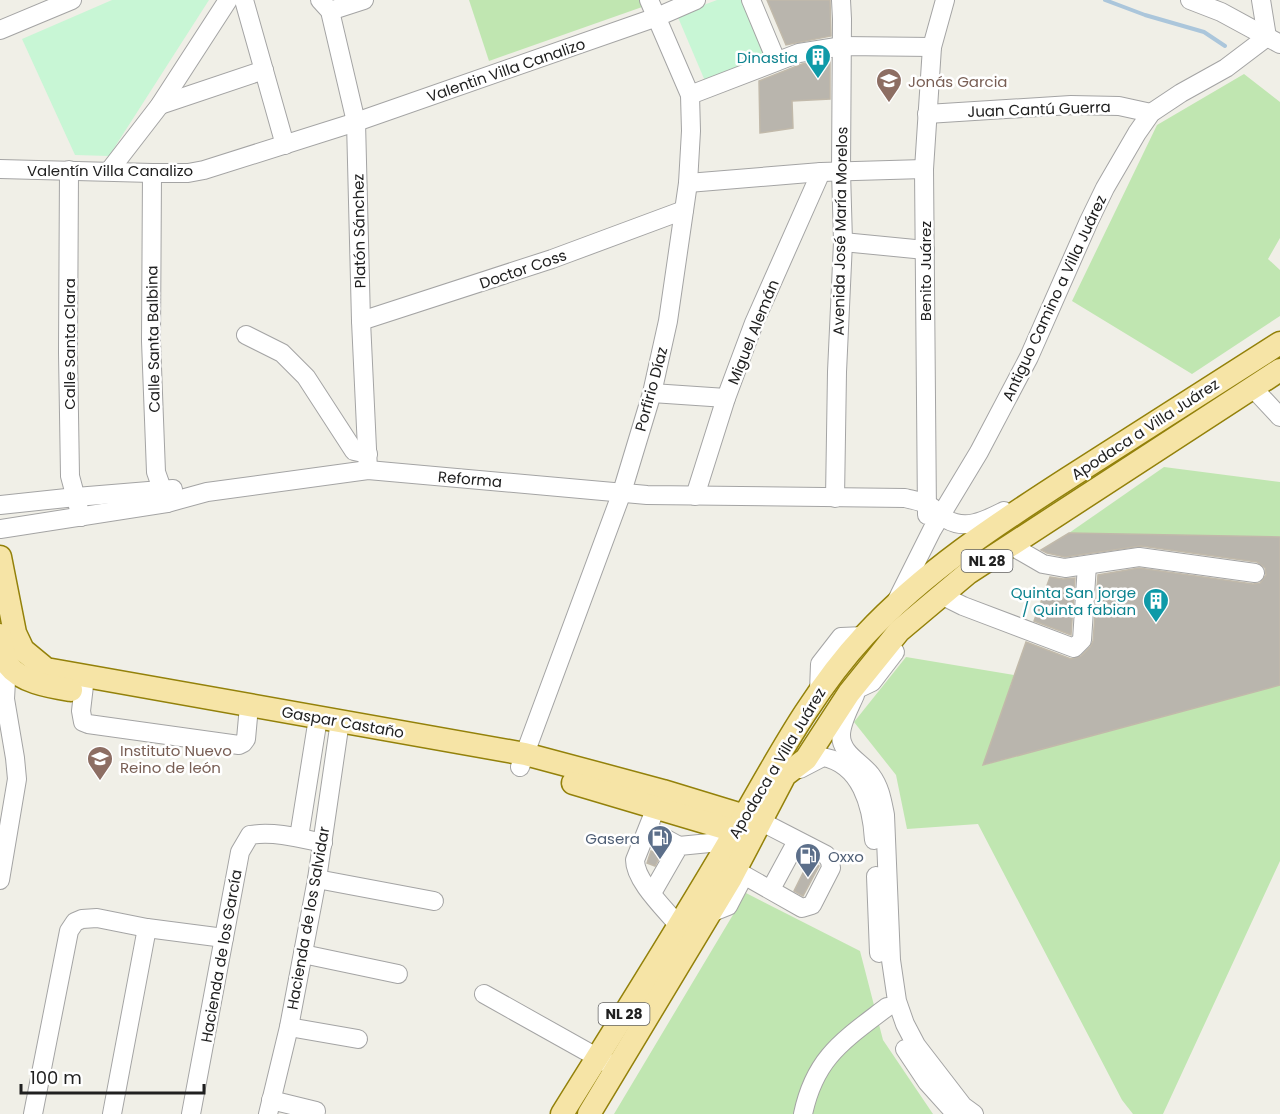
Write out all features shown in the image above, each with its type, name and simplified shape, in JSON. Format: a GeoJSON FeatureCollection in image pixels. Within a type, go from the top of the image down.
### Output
{"type":"FeatureCollection","features":[{"type":"Feature","properties":{"kind":"main road","name":"Apodaca a Villa Juárez"},"geometry":{"type":"LineString","coordinates":[[561,1114],[607,1062],[708,914],[798,722],[819,691],[866,634],[894,606],[949,559],[1000,522],[1280,343]]}},
{"type":"Feature","properties":{"kind":"main road","name":"Apodaca a Villa Juárez"},"geometry":{"type":"LineString","coordinates":[[589,1114],[607,1062],[678,926],[742,843],[783,779],[806,759],[827,725],[899,631],[969,573],[1280,370]]}},
{"type":"Feature","properties":{"kind":"main road","name":"Gaspar Castaño"},"geometry":{"type":"LineString","coordinates":[[0,556],[15,633],[23,650],[45,669],[84,684]]}},
{"type":"Feature","properties":{"kind":"main road"},"geometry":{"type":"LineString","coordinates":[[0,635],[7,663]]}},
{"type":"Feature","properties":{"kind":"main road","name":"Gaspar Castaño"},"geometry":{"type":"LineString","coordinates":[[7,663],[23,676],[41,684],[84,684],[523,761],[660,799],[742,843]]}},
{"type":"Feature","properties":{"kind":"street"},"geometry":{"type":"LineString","coordinates":[[0,30],[72,0]]}},
{"type":"Feature","properties":{"kind":"street"},"geometry":{"type":"LineString","coordinates":[[110,171],[160,105],[228,0]]}},
{"type":"Feature","properties":{"kind":"street"},"geometry":{"type":"LineString","coordinates":[[244,0],[285,145]]}},
{"type":"Feature","properties":{"kind":"street"},"geometry":{"type":"LineString","coordinates":[[325,5],[364,0]]}},
{"type":"Feature","properties":{"kind":"street","name":"Porfirio Díaz"},"geometry":{"type":"LineString","coordinates":[[523,761],[622,492],[652,393],[668,321],[688,183],[692,131],[690,95],[649,0]]}},
{"type":"Feature","properties":{"kind":"street","name":"Valentin Villa Canalizo"},"geometry":{"type":"LineString","coordinates":[[356,122],[657,17],[696,0]]}},
{"type":"Feature","properties":{"kind":"street"},"geometry":{"type":"LineString","coordinates":[[751,0],[776,60]]}},
{"type":"Feature","properties":{"kind":"street","name":"Avenida José María Morelos"},"geometry":{"type":"LineString","coordinates":[[835,498],[837,372],[843,242],[841,0]]}},
{"type":"Feature","properties":{"kind":"street","name":"Benito Juárez"},"geometry":{"type":"LineString","coordinates":[[932,509],[924,169],[932,47],[945,0]]}},
{"type":"Feature","properties":{"kind":"street"},"geometry":{"type":"LineString","coordinates":[[1190,0],[1221,12],[1268,42]]}},
{"type":"Feature","properties":{"kind":"street"},"geometry":{"type":"LineString","coordinates":[[1262,0],[1268,42]]}},
{"type":"Feature","properties":{"kind":"street","name":"Platón Sánchez"},"geometry":{"type":"LineString","coordinates":[[325,5],[356,122],[361,321],[368,462]]}},
{"type":"Feature","properties":{"kind":"street","name":"Antiguo Camino a Villa Juárez"},"geometry":{"type":"LineString","coordinates":[[894,606],[925,544],[932,509],[979,452],[1029,357],[1105,188],[1151,113],[1268,42]]}},
{"type":"Feature","properties":{"kind":"street"},"geometry":{"type":"LineString","coordinates":[[690,95],[799,53],[843,46],[932,47]]}},
{"type":"Feature","properties":{"kind":"street"},"geometry":{"type":"LineString","coordinates":[[160,105],[264,70]]}},
{"type":"Feature","properties":{"kind":"street","name":"Juan Cantú Guerra"},"geometry":{"type":"LineString","coordinates":[[927,114],[1071,105],[1119,106],[1151,113]]}},
{"type":"Feature","properties":{"kind":"street","name":"Valentín Villa Canalizo"},"geometry":{"type":"LineString","coordinates":[[0,169],[188,173],[356,122]]}},
{"type":"Feature","properties":{"kind":"street"},"geometry":{"type":"LineString","coordinates":[[688,183],[821,172],[924,169]]}},
{"type":"Feature","properties":{"kind":"street","name":"Calle Santa Clara"},"geometry":{"type":"LineString","coordinates":[[69,170],[70,476],[81,517]]}},
{"type":"Feature","properties":{"kind":"street","name":"Miguel Alemán"},"geometry":{"type":"LineString","coordinates":[[695,496],[726,398],[754,323],[821,172]]}},
{"type":"Feature","properties":{"kind":"street","name":"Calle Santa Balbina"},"geometry":{"type":"LineString","coordinates":[[152,173],[151,341],[156,472],[165,496]]}},
{"type":"Feature","properties":{"kind":"street","name":"Doctor Coss"},"geometry":{"type":"LineString","coordinates":[[361,321],[521,270],[684,210]]}},
{"type":"Feature","properties":{"kind":"street"},"geometry":{"type":"LineString","coordinates":[[843,242],[925,250]]}},
{"type":"Feature","properties":{"kind":"street"},"geometry":{"type":"LineString","coordinates":[[246,335],[282,353],[306,377],[354,451],[368,462]]}},
{"type":"Feature","properties":{"kind":"street"},"geometry":{"type":"LineString","coordinates":[[1253,388],[1280,417]]}},
{"type":"Feature","properties":{"kind":"street"},"geometry":{"type":"LineString","coordinates":[[652,393],[726,398]]}},
{"type":"Feature","properties":{"kind":"street","name":"Reforma"},"geometry":{"type":"LineString","coordinates":[[165,496],[183,489],[207,492],[368,462],[622,492],[695,496],[905,498],[932,509],[948,520],[972,524],[1031,502]]}},
{"type":"Feature","properties":{"kind":"street"},"geometry":{"type":"LineString","coordinates":[[0,505],[76,497],[165,496]]}},
{"type":"Feature","properties":{"kind":"street"},"geometry":{"type":"LineString","coordinates":[[8,528],[81,517],[165,496]]}},
{"type":"Feature","properties":{"kind":"street"},"geometry":{"type":"LineString","coordinates":[[1011,545],[1043,564],[1065,568],[1139,557],[1255,573]]}},
{"type":"Feature","properties":{"kind":"street"},"geometry":{"type":"LineString","coordinates":[[941,595],[963,606],[1074,648],[1082,640],[1087,565]]}},
{"type":"Feature","properties":{"kind":"street"},"geometry":{"type":"LineString","coordinates":[[866,634],[834,682],[827,697],[827,725],[831,746],[841,763],[862,788],[869,801],[873,817],[880,969],[887,1007],[907,1053],[927,1082],[956,1114]]}},
{"type":"Feature","properties":{"kind":"street"},"geometry":{"type":"LineString","coordinates":[[0,880],[5,837],[17,779],[15,758],[5,737],[2,699],[7,663]]}},
{"type":"Feature","properties":{"kind":"street"},"geometry":{"type":"LineString","coordinates":[[84,684],[81,717],[83,722],[88,724],[233,746],[243,743],[249,712]]}},
{"type":"Feature","properties":{"kind":"street"},"geometry":{"type":"LineString","coordinates":[[856,687],[841,732],[842,742],[846,752],[871,776],[881,792],[885,815],[891,960],[897,1001],[916,1045],[963,1106],[974,1114]]}},
{"type":"Feature","properties":{"kind":"street","name":"Hacienda de los Salvidar"},"geometry":{"type":"LineString","coordinates":[[299,837],[328,726]]}},
{"type":"Feature","properties":{"kind":"street","name":"Hacienda de los Salvidar"},"geometry":{"type":"LineString","coordinates":[[270,1107],[289,1027],[323,843],[328,726]]}},
{"type":"Feature","properties":{"kind":"street"},"geometry":{"type":"LineString","coordinates":[[783,779],[823,757],[841,763]]}},
{"type":"Feature","properties":{"kind":"street"},"geometry":{"type":"LineString","coordinates":[[660,799],[635,860],[635,867],[641,880],[678,926]]}},
{"type":"Feature","properties":{"kind":"street"},"geometry":{"type":"LineString","coordinates":[[648,829],[679,846],[742,843],[797,841],[826,855],[830,861],[831,868],[812,905],[802,908],[771,889],[742,843]]}},
{"type":"Feature","properties":{"kind":"street","name":"Hacienda de los García"},"geometry":{"type":"LineString","coordinates":[[191,1114],[240,852],[250,835],[299,837]]}},
{"type":"Feature","properties":{"kind":"street"},"geometry":{"type":"LineString","coordinates":[[299,837],[323,843]]}},
{"type":"Feature","properties":{"kind":"street"},"geometry":{"type":"LineString","coordinates":[[771,889],[797,841]]}},
{"type":"Feature","properties":{"kind":"street"},"geometry":{"type":"LineString","coordinates":[[652,894],[679,846]]}},
{"type":"Feature","properties":{"kind":"street"},"geometry":{"type":"LineString","coordinates":[[317,879],[434,901]]}},
{"type":"Feature","properties":{"kind":"street"},"geometry":{"type":"LineString","coordinates":[[33,1114],[69,931],[75,922],[98,918],[147,928],[224,938]]}},
{"type":"Feature","properties":{"kind":"street"},"geometry":{"type":"LineString","coordinates":[[112,1114],[147,928]]}},
{"type":"Feature","properties":{"kind":"street"},"geometry":{"type":"LineString","coordinates":[[303,954],[398,974]]}},
{"type":"Feature","properties":{"kind":"street"},"geometry":{"type":"LineString","coordinates":[[484,994],[607,1062]]}},
{"type":"Feature","properties":{"kind":"street"},"geometry":{"type":"LineString","coordinates":[[803,1114],[817,1073],[831,1052],[887,1007]]}},
{"type":"Feature","properties":{"kind":"street"},"geometry":{"type":"LineString","coordinates":[[289,1027],[358,1040]]}},
{"type":"Feature","properties":{"kind":"street"},"geometry":{"type":"LineString","coordinates":[[270,1107],[316,1111]]}},
{"type":"Feature","properties":{"kind":"green space"},"geometry":{"type":"Polygon","coordinates":[[[112,0],[209,0],[109,156],[75,155],[22,39],[112,0]]]}},
{"type":"Feature","properties":{"kind":"green space"},"geometry":{"type":"Polygon","coordinates":[[[469,0],[642,0],[645,6],[489,61],[469,0]]]}},
{"type":"Feature","properties":{"kind":"green space"},"geometry":{"type":"Polygon","coordinates":[[[717,0],[747,0],[769,55],[705,81],[677,15],[717,0]]]}},
{"type":"Feature","properties":{"kind":"green space"},"geometry":{"type":"Polygon","coordinates":[[[1244,74],[1280,102],[1280,238],[1268,259],[1280,270],[1280,316],[1192,374],[1072,301],[1157,125],[1244,74]]]}},
{"type":"Feature","properties":{"kind":"green space"},"geometry":{"type":"Polygon","coordinates":[[[1280,351],[1280,359],[1206,406],[844,681],[881,635],[961,559],[1280,351]]]}},
{"type":"Feature","properties":{"kind":"green space"},"geometry":{"type":"Polygon","coordinates":[[[1164,467],[1280,482],[1280,537],[1069,533],[1164,467]]]}},
{"type":"Feature","properties":{"kind":"green space"},"geometry":{"type":"Polygon","coordinates":[[[906,657],[1014,675],[984,765],[1280,685],[1280,861],[1163,1114],[1133,1114],[1122,1100],[978,824],[907,829],[896,775],[854,722],[906,657]]]}},
{"type":"Feature","properties":{"kind":"green space"},"geometry":{"type":"Polygon","coordinates":[[[746,893],[860,951],[883,1040],[933,1114],[614,1114],[746,893]]]}},
{"type":"Feature","properties":{"kind":"building"},"geometry":{"type":"Polygon","coordinates":[[[767,0],[830,0],[831,36],[786,45],[767,0]]]}},
{"type":"Feature","properties":{"kind":"building"},"geometry":{"type":"Polygon","coordinates":[[[830,59],[830,99],[792,101],[793,128],[760,133],[759,81],[802,64],[830,59]]]}},
{"type":"Feature","properties":{"kind":"building","name":"Quinta San jorge / Quinta fabian"},"geometry":{"type":"Polygon","coordinates":[[[1069,533],[1280,537],[1280,685],[983,765],[1026,642],[1071,659],[1081,656],[1090,647],[1093,641],[1098,575],[1139,568],[1253,584],[1260,583],[1266,575],[1265,568],[1257,562],[1141,546],[1065,557],[1041,550],[1069,533]]]}},
{"type":"Feature","properties":{"kind":"building"},"geometry":{"type":"Polygon","coordinates":[[[1050,577],[1075,578],[1071,635],[1034,621],[1050,577]]]}},
{"type":"Feature","properties":{"kind":"building"},"geometry":{"type":"Polygon","coordinates":[[[651,851],[661,855],[655,866],[647,863],[651,851]]]}},
{"type":"Feature","properties":{"kind":"building","name":"Oxxo"},"geometry":{"type":"Polygon","coordinates":[[[810,859],[819,866],[803,896],[794,891],[810,859]]]}},
{"type":"Feature","properties":{"kind":"waterway"},"geometry":{"type":"LineString","coordinates":[[1105,0],[1145,15],[1204,32],[1225,46]]}},
{"type":"Feature","properties":{"kind":"place","name":"Dinastia"},"geometry":{"type":"Point","coordinates":[818,80]}},
{"type":"Feature","properties":{"kind":"place","name":"Jonás Garcia"},"geometry":{"type":"Point","coordinates":[889,104]}},
{"type":"Feature","properties":{"kind":"place","name":"Quinta San jorge / Quinta fabian"},"geometry":{"type":"Point","coordinates":[1156,624]}},
{"type":"Feature","properties":{"kind":"place","name":"Instituto Nuevo Reino de león"},"geometry":{"type":"Point","coordinates":[100,782]}},
{"type":"Feature","properties":{"kind":"place","name":"Gasera"},"geometry":{"type":"Point","coordinates":[660,861]}},
{"type":"Feature","properties":{"kind":"place","name":"Oxxo"},"geometry":{"type":"Point","coordinates":[808,879]}}]}
